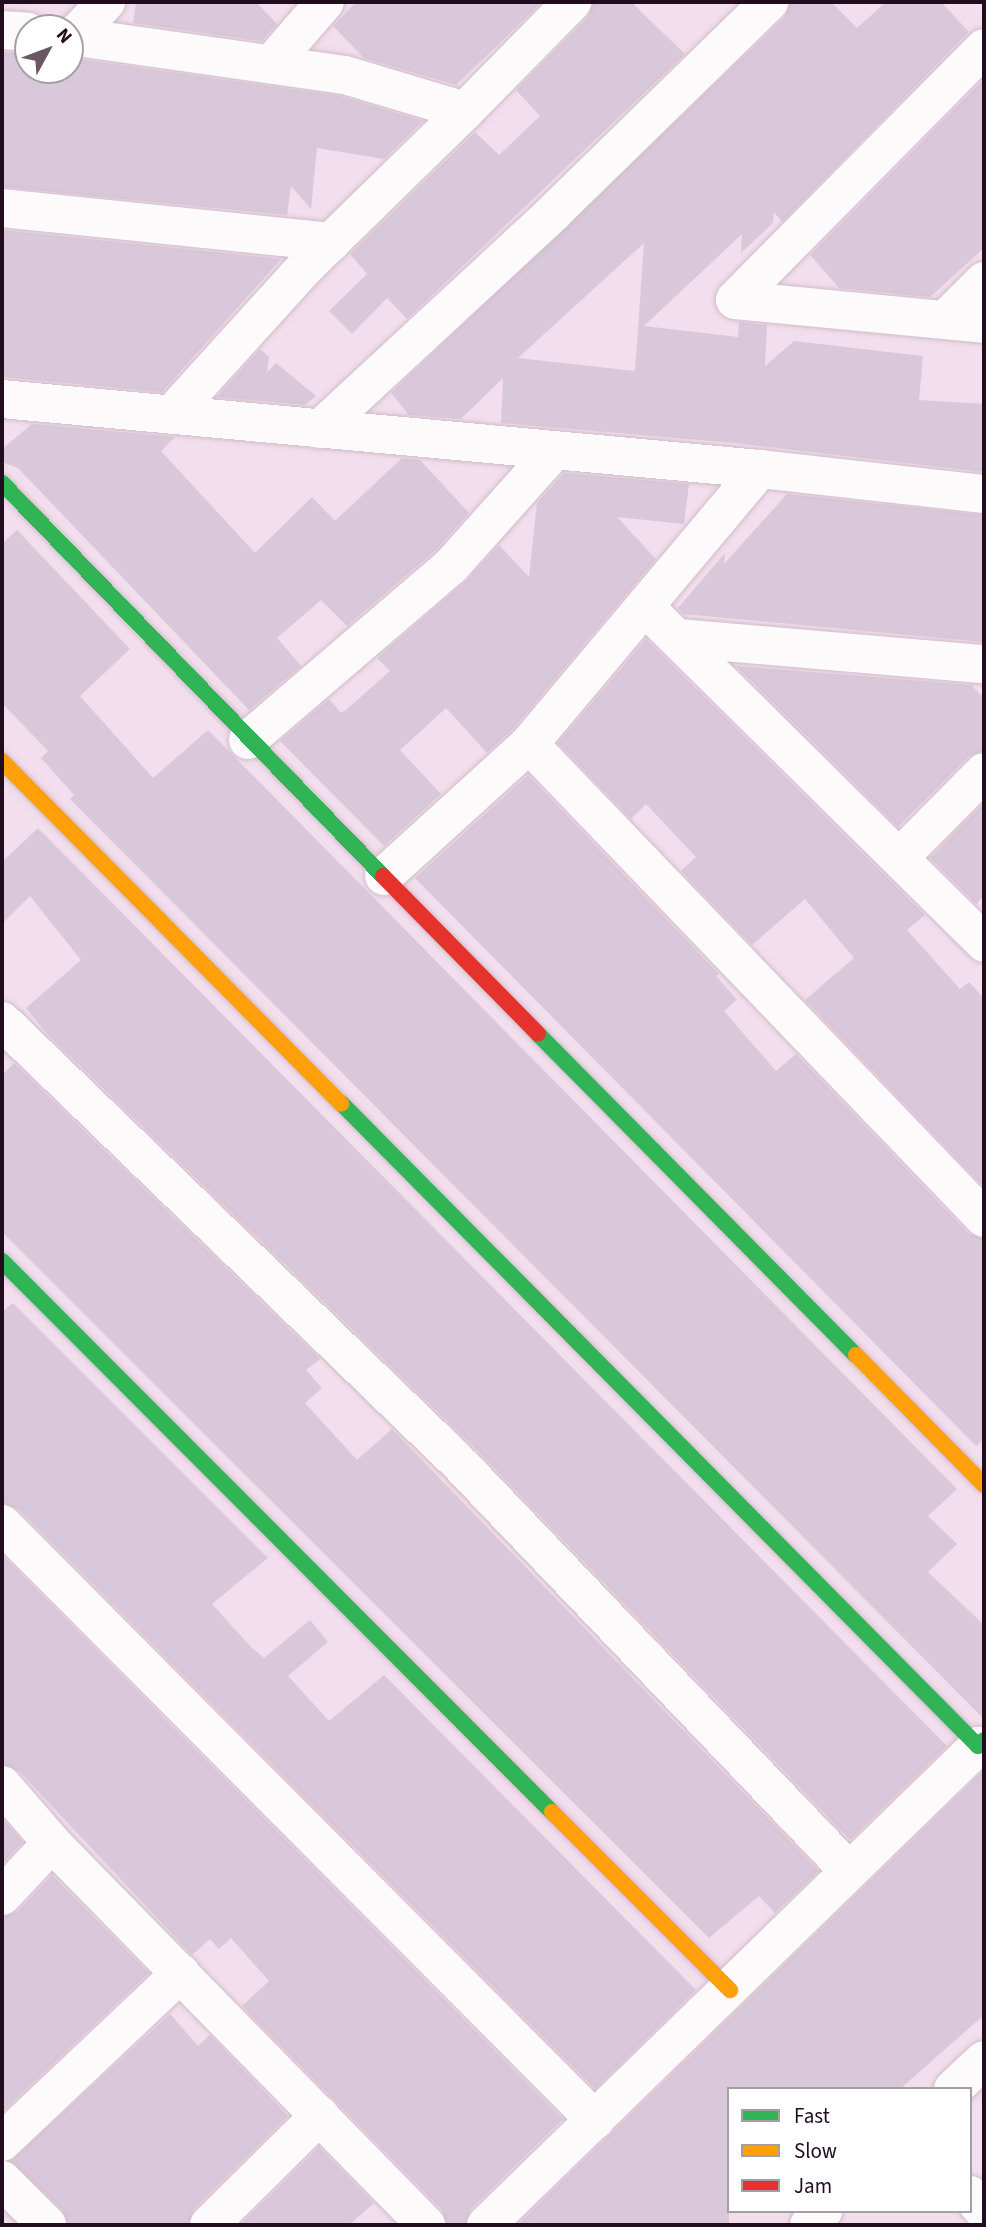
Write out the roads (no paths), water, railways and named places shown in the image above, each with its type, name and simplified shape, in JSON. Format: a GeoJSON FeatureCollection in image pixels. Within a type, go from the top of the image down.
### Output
{"type":"FeatureCollection","features":[{"type":"Feature","properties":{"kind":"street"},"geometry":{"type":"LineString","coordinates":[[84,24],[107,2]]}},
{"type":"Feature","properties":{"kind":"street"},"geometry":{"type":"LineString","coordinates":[[272,62],[325,2]]}},
{"type":"Feature","properties":{"kind":"street"},"geometry":{"type":"LineString","coordinates":[[171,415],[331,242],[572,2]]}},
{"type":"Feature","properties":{"kind":"street"},"geometry":{"type":"LineString","coordinates":[[320,429],[554,212],[769,2]]}},
{"type":"Feature","properties":{"kind":"street"},"geometry":{"type":"LineString","coordinates":[[84,38],[272,62],[345,75],[465,111]]}},
{"type":"Feature","properties":{"kind":"street"},"geometry":{"type":"LineString","coordinates":[[984,48],[735,300],[984,324]]}},
{"type":"Feature","properties":{"kind":"street"},"geometry":{"type":"LineString","coordinates":[[2,208],[331,242]]}},
{"type":"Feature","properties":{"kind":"street"},"geometry":{"type":"LineString","coordinates":[[945,320],[984,281]]}},
{"type":"Feature","properties":{"kind":"street"},"geometry":{"type":"LineString","coordinates":[[2,399],[553,452],[760,469],[984,495]]}},
{"type":"Feature","properties":{"kind":"street"},"geometry":{"type":"LineString","coordinates":[[248,740],[452,565],[553,452]]}},
{"type":"Feature","properties":{"kind":"street"},"geometry":{"type":"LineString","coordinates":[[384,876],[529,744],[646,608],[760,469]]}},
{"type":"Feature","properties":{"kind":"street"},"geometry":{"type":"LineString","coordinates":[[2,483],[248,740],[984,1485]]}},
{"type":"Feature","properties":{"kind":"street"},"geometry":{"type":"LineString","coordinates":[[646,608],[901,856],[984,943]]}},
{"type":"Feature","properties":{"kind":"street"},"geometry":{"type":"LineString","coordinates":[[678,638],[984,664]]}},
{"type":"Feature","properties":{"kind":"street"},"geometry":{"type":"LineString","coordinates":[[529,744],[984,1218]]}},
{"type":"Feature","properties":{"kind":"street"},"geometry":{"type":"LineString","coordinates":[[2,761],[981,1743],[486,2225]]}},
{"type":"Feature","properties":{"kind":"street"},"geometry":{"type":"LineString","coordinates":[[901,856],[984,772]]}},
{"type":"Feature","properties":{"kind":"street"},"geometry":{"type":"LineString","coordinates":[[2,1021],[459,1463],[849,1871]]}},
{"type":"Feature","properties":{"kind":"street"},"geometry":{"type":"LineString","coordinates":[[2,1261],[730,1990]]}},
{"type":"Feature","properties":{"kind":"street"},"geometry":{"type":"LineString","coordinates":[[2,1524],[594,2120]]}},
{"type":"Feature","properties":{"kind":"street"},"geometry":{"type":"LineString","coordinates":[[2,1785],[52,1843],[426,2225]]}},
{"type":"Feature","properties":{"kind":"street"},"geometry":{"type":"LineString","coordinates":[[2,1896],[52,1843]]}},
{"type":"Feature","properties":{"kind":"street"},"geometry":{"type":"LineString","coordinates":[[2,2142],[181,1973]]}},
{"type":"Feature","properties":{"kind":"street"},"geometry":{"type":"LineString","coordinates":[[955,2087],[984,2060]]}},
{"type":"Feature","properties":{"kind":"street"},"geometry":{"type":"LineString","coordinates":[[209,2225],[320,2115]]}},
{"type":"Feature","properties":{"kind":"street"},"geometry":{"type":"LineString","coordinates":[[2,2180],[47,2225]]}},
{"type":"Feature","properties":{"kind":"street"},"geometry":{"type":"LineString","coordinates":[[972,2197],[984,2211]]}},
{"type":"Feature","properties":{"kind":"street"},"geometry":{"type":"LineString","coordinates":[[809,2225],[822,2213]]}}]}
